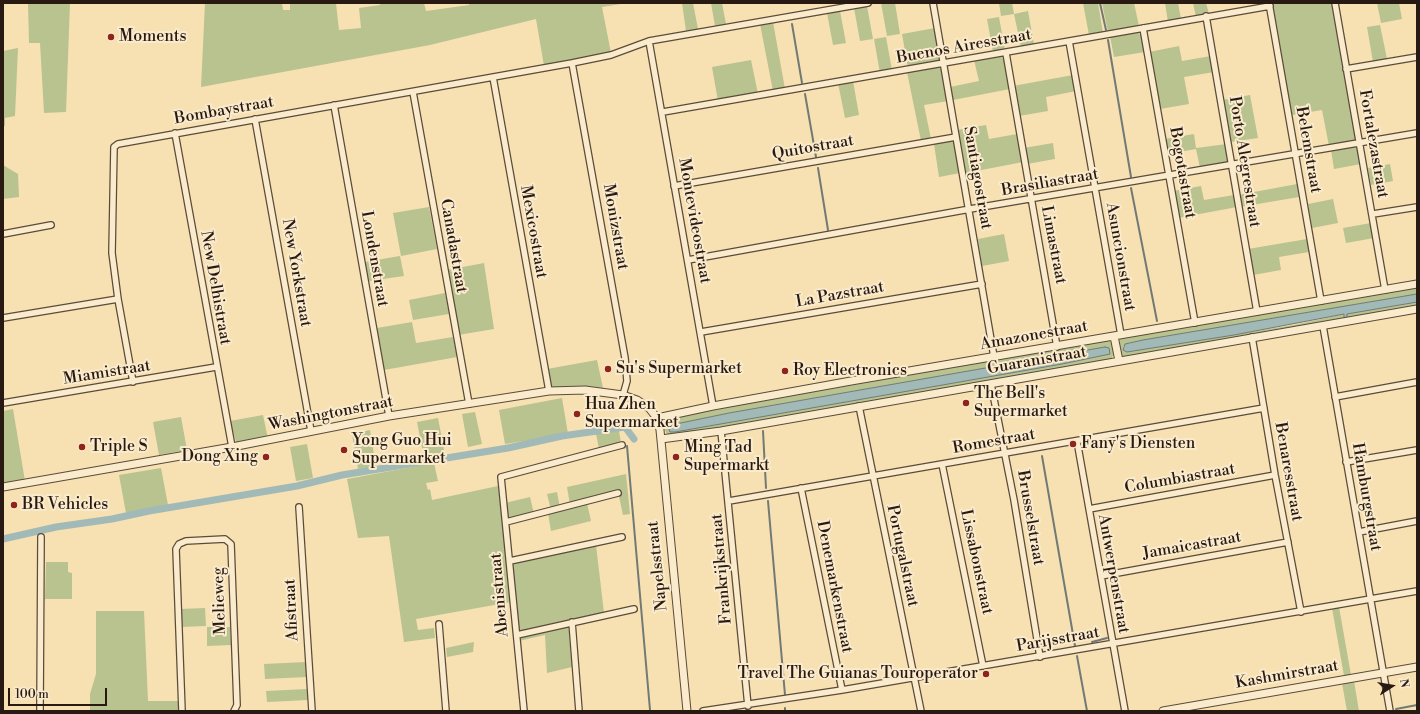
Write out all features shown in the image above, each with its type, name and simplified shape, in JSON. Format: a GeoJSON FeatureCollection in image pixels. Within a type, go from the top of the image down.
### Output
{"type":"FeatureCollection","features":[{"type":"Feature","properties":{"kind":"street","name":"Bombaystraat"},"geometry":{"type":"LineString","coordinates":[[134,382],[118,299],[112,253],[114,147],[124,142],[572,63],[611,55],[649,41],[868,3]]}},
{"type":"Feature","properties":{"kind":"street","name":"Santiagostraat"},"geometry":{"type":"LineString","coordinates":[[933,3],[970,209],[994,357]]}},
{"type":"Feature","properties":{"kind":"street","name":"Fortalezastraat"},"geometry":{"type":"LineString","coordinates":[[1335,3],[1373,214],[1385,290]]}},
{"type":"Feature","properties":{"kind":"street","name":"Buenos Airesstraat"},"geometry":{"type":"LineString","coordinates":[[663,112],[1006,53],[1269,4]]}},
{"type":"Feature","properties":{"kind":"street","name":"Belemstraat"},"geometry":{"type":"LineString","coordinates":[[1269,4],[1321,301]]}},
{"type":"Feature","properties":{"kind":"street","name":"Porto Alegrestraat"},"geometry":{"type":"LineString","coordinates":[[1206,16],[1257,312]]}},
{"type":"Feature","properties":{"kind":"street","name":"Bogotastraat"},"geometry":{"type":"LineString","coordinates":[[1143,28],[1195,323]]}},
{"type":"Feature","properties":{"kind":"street","name":"Montevideostraat"},"geometry":{"type":"LineString","coordinates":[[649,41],[663,112],[674,186],[713,406]]}},
{"type":"Feature","properties":{"kind":"street","name":"Asuncionstraat"},"geometry":{"type":"LineString","coordinates":[[1069,41],[1095,188],[1118,336]]}},
{"type":"Feature","properties":{"kind":"street","name":"Limastraat"},"geometry":{"type":"LineString","coordinates":[[1006,53],[1057,347]]}},
{"type":"Feature","properties":{"kind":"street"},"geometry":{"type":"LineString","coordinates":[[1346,69],[1417,57]]}},
{"type":"Feature","properties":{"kind":"street","name":"Monizstraat"},"geometry":{"type":"LineString","coordinates":[[572,63],[625,358],[626,381],[623,395]]}},
{"type":"Feature","properties":{"kind":"street","name":"Mexicostraat"},"geometry":{"type":"LineString","coordinates":[[493,77],[549,391]]}},
{"type":"Feature","properties":{"kind":"street","name":"Canadastraat"},"geometry":{"type":"LineString","coordinates":[[413,92],[469,404]]}},
{"type":"Feature","properties":{"kind":"street","name":"Londenstraat"},"geometry":{"type":"LineString","coordinates":[[334,105],[389,416]]}},
{"type":"Feature","properties":{"kind":"street","name":"New Yorkstraat"},"geometry":{"type":"LineString","coordinates":[[255,119],[311,432]]}},
{"type":"Feature","properties":{"kind":"street","name":"New Delhistraat"},"geometry":{"type":"LineString","coordinates":[[175,133],[216,368],[232,447]]}},
{"type":"Feature","properties":{"kind":"street","name":"Brasiliastraat"},"geometry":{"type":"LineString","coordinates":[[688,260],[970,209],[1417,133]]}},
{"type":"Feature","properties":{"kind":"street","name":"Quitostraat"},"geometry":{"type":"LineString","coordinates":[[674,186],[956,137]]}},
{"type":"Feature","properties":{"kind":"street"},"geometry":{"type":"LineString","coordinates":[[1373,214],[1417,207]]}},
{"type":"Feature","properties":{"kind":"street"},"geometry":{"type":"LineString","coordinates":[[3,234],[51,225]]}},
{"type":"Feature","properties":{"kind":"street","name":"La Pazstraat"},"geometry":{"type":"LineString","coordinates":[[701,332],[982,284]]}},
{"type":"Feature","properties":{"kind":"street","name":"Amazonestraat"},"geometry":{"type":"LineString","coordinates":[[657,418],[713,406],[1417,284]]}},
{"type":"Feature","properties":{"kind":"street"},"geometry":{"type":"LineString","coordinates":[[3,318],[118,299]]}},
{"type":"Feature","properties":{"kind":"street","name":"Guaranistraat"},"geometry":{"type":"LineString","coordinates":[[661,439],[721,431],[1417,309]]}},
{"type":"Feature","properties":{"kind":"street","name":"Hamburgstraat"},"geometry":{"type":"LineString","coordinates":[[1323,326],[1390,711]]}},
{"type":"Feature","properties":{"kind":"street"},"geometry":{"type":"LineString","coordinates":[[1118,336],[1119,361]]}},
{"type":"Feature","properties":{"kind":"street","name":"Benaresstraat"},"geometry":{"type":"LineString","coordinates":[[1252,337],[1275,475],[1301,612]]}},
{"type":"Feature","properties":{"kind":"street","name":"Miamistraat"},"geometry":{"type":"LineString","coordinates":[[3,403],[216,368]]}},
{"type":"Feature","properties":{"kind":"street"},"geometry":{"type":"LineString","coordinates":[[1335,397],[1417,382]]}},
{"type":"Feature","properties":{"kind":"street","name":"Brusselstraat"},"geometry":{"type":"LineString","coordinates":[[990,384],[1004,453],[1040,657]]}},
{"type":"Feature","properties":{"kind":"street","name":"Washingtonstraat"},"geometry":{"type":"LineString","coordinates":[[3,487],[232,447],[389,416],[549,391],[585,390],[623,395],[649,408],[657,418]]}},
{"type":"Feature","properties":{"kind":"street","name":"Portugalstraat"},"geometry":{"type":"LineString","coordinates":[[859,406],[921,711]]}},
{"type":"Feature","properties":{"kind":"street","name":"Romestraat"},"geometry":{"type":"LineString","coordinates":[[728,501],[1264,408]]}},
{"type":"Feature","properties":{"kind":"street","name":"Napelsstraat"},"geometry":{"type":"LineString","coordinates":[[657,418],[661,439],[687,711]]}},
{"type":"Feature","properties":{"kind":"street","name":"Frankrijkstraat"},"geometry":{"type":"LineString","coordinates":[[721,431],[748,706]]}},
{"type":"Feature","properties":{"kind":"street","name":"Antwerpenstraat"},"geometry":{"type":"LineString","coordinates":[[1077,441],[1125,711]]}},
{"type":"Feature","properties":{"kind":"street","name":"Abenistraat"},"geometry":{"type":"LineString","coordinates":[[524,711],[501,478],[622,445]]}},
{"type":"Feature","properties":{"kind":"street"},"geometry":{"type":"LineString","coordinates":[[1346,462],[1417,450]]}},
{"type":"Feature","properties":{"kind":"street","name":"Lissabonstraat"},"geometry":{"type":"LineString","coordinates":[[942,464],[983,666]]}},
{"type":"Feature","properties":{"kind":"street","name":"Columbiastraat"},"geometry":{"type":"LineString","coordinates":[[1089,509],[1275,475]]}},
{"type":"Feature","properties":{"kind":"street","name":"Denemarkenstraat"},"geometry":{"type":"LineString","coordinates":[[802,488],[842,690]]}},
{"type":"Feature","properties":{"kind":"street"},"geometry":{"type":"LineString","coordinates":[[506,522],[618,493]]}},
{"type":"Feature","properties":{"kind":"street","name":"Afistraat"},"geometry":{"type":"LineString","coordinates":[[299,507],[312,711]]}},
{"type":"Feature","properties":{"kind":"street"},"geometry":{"type":"LineString","coordinates":[[1359,532],[1417,521]]}},
{"type":"Feature","properties":{"kind":"street"},"geometry":{"type":"LineString","coordinates":[[40,711],[42,537]]}},
{"type":"Feature","properties":{"kind":"street"},"geometry":{"type":"LineString","coordinates":[[510,561],[622,537]]}},
{"type":"Feature","properties":{"kind":"street","name":"Melieweg"},"geometry":{"type":"LineString","coordinates":[[182,711],[176,549],[180,544],[186,541],[225,539],[231,544],[236,706],[234,711]]}},
{"type":"Feature","properties":{"kind":"street","name":"Jamaicastraat"},"geometry":{"type":"LineString","coordinates":[[1101,576],[1288,542]]}},
{"type":"Feature","properties":{"kind":"street","name":"Parijsstraat"},"geometry":{"type":"LineString","coordinates":[[703,711],[748,706],[1040,657],[1417,591]]}},
{"type":"Feature","properties":{"kind":"street"},"geometry":{"type":"LineString","coordinates":[[517,636],[572,622],[634,609]]}},
{"type":"Feature","properties":{"kind":"street"},"geometry":{"type":"LineString","coordinates":[[572,622],[579,711]]}},
{"type":"Feature","properties":{"kind":"street"},"geometry":{"type":"LineString","coordinates":[[439,624],[446,711]]}},
{"type":"Feature","properties":{"kind":"street","name":"Kashmirstraat"},"geometry":{"type":"LineString","coordinates":[[1163,711],[1417,667]]}},
{"type":"Feature","properties":{"kind":"green space"},"geometry":{"type":"Polygon","coordinates":[[[28,3],[70,3],[66,112],[44,113],[40,43],[29,43],[28,3]]]}},
{"type":"Feature","properties":{"kind":"green space"},"geometry":{"type":"Polygon","coordinates":[[[205,3],[282,3],[283,10],[290,10],[290,3],[336,3],[339,30],[361,28],[359,8],[380,5],[380,3],[424,3],[426,11],[469,5],[469,3],[627,3],[602,7],[611,53],[544,66],[536,19],[430,45],[201,87],[205,3]]]}},
{"type":"Feature","properties":{"kind":"green space"},"geometry":{"type":"Polygon","coordinates":[[[682,3],[693,3],[698,29],[686,31],[682,3]]]}},
{"type":"Feature","properties":{"kind":"green space"},"geometry":{"type":"Polygon","coordinates":[[[711,3],[722,3],[726,24],[715,26],[711,3]]]}},
{"type":"Feature","properties":{"kind":"green space"},"geometry":{"type":"Polygon","coordinates":[[[881,3],[895,3],[900,34],[887,36],[881,3]]]}},
{"type":"Feature","properties":{"kind":"green space"},"geometry":{"type":"Polygon","coordinates":[[[999,3],[1012,3],[1014,14],[1001,16],[999,3]]]}},
{"type":"Feature","properties":{"kind":"green space"},"geometry":{"type":"Polygon","coordinates":[[[1083,3],[1098,3],[1103,33],[1089,35],[1083,3]]]}},
{"type":"Feature","properties":{"kind":"green space"},"geometry":{"type":"Polygon","coordinates":[[[1102,3],[1134,3],[1139,26],[1108,32],[1102,3]]]}},
{"type":"Feature","properties":{"kind":"green space"},"geometry":{"type":"Polygon","coordinates":[[[1165,3],[1178,3],[1181,19],[1168,22],[1165,3]]]}},
{"type":"Feature","properties":{"kind":"green space"},"geometry":{"type":"Polygon","coordinates":[[[1193,3],[1206,3],[1209,14],[1196,17],[1193,3]]]}},
{"type":"Feature","properties":{"kind":"green space"},"geometry":{"type":"Polygon","coordinates":[[[1271,3],[1332,3],[1357,136],[1355,140],[1329,146],[1322,110],[1292,115],[1271,3]]]}},
{"type":"Feature","properties":{"kind":"green space"},"geometry":{"type":"Polygon","coordinates":[[[1377,3],[1399,3],[1402,19],[1381,23],[1377,3]]]}},
{"type":"Feature","properties":{"kind":"green space"},"geometry":{"type":"Polygon","coordinates":[[[867,6],[873,39],[860,41],[854,8],[867,6]]]}},
{"type":"Feature","properties":{"kind":"green space"},"geometry":{"type":"Polygon","coordinates":[[[840,11],[846,43],[833,45],[827,13],[840,11]]]}},
{"type":"Feature","properties":{"kind":"green space"},"geometry":{"type":"Polygon","coordinates":[[[1028,11],[1034,44],[1021,47],[1014,14],[1028,11]]]}},
{"type":"Feature","properties":{"kind":"green space"},"geometry":{"type":"Polygon","coordinates":[[[999,17],[1005,50],[993,52],[987,19],[999,17]]]}},
{"type":"Feature","properties":{"kind":"green space"},"geometry":{"type":"Polygon","coordinates":[[[773,22],[785,89],[773,91],[760,24],[773,22]]]}},
{"type":"Feature","properties":{"kind":"green space"},"geometry":{"type":"Polygon","coordinates":[[[1380,25],[1387,59],[1373,62],[1367,27],[1380,25]]]}},
{"type":"Feature","properties":{"kind":"green space"},"geometry":{"type":"Polygon","coordinates":[[[935,28],[941,60],[938,63],[908,68],[902,34],[935,28]]]}},
{"type":"Feature","properties":{"kind":"green space"},"geometry":{"type":"Polygon","coordinates":[[[1137,32],[1142,36],[1145,52],[1114,57],[1110,36],[1137,32]]]}},
{"type":"Feature","properties":{"kind":"green space"},"geometry":{"type":"Polygon","coordinates":[[[886,37],[892,70],[880,73],[874,39],[886,37]]]}},
{"type":"Feature","properties":{"kind":"green space"},"geometry":{"type":"Polygon","coordinates":[[[1179,46],[1182,61],[1211,56],[1214,72],[1184,77],[1189,104],[1160,109],[1149,52],[1179,46]]]}},
{"type":"Feature","properties":{"kind":"green space"},"geometry":{"type":"Polygon","coordinates":[[[18,48],[15,116],[5,118],[5,126],[3,126],[3,51],[18,48]]]}},
{"type":"Feature","properties":{"kind":"green space"},"geometry":{"type":"Polygon","coordinates":[[[999,55],[1006,61],[1010,89],[953,100],[950,87],[979,81],[974,60],[999,55]]]}},
{"type":"Feature","properties":{"kind":"green space"},"geometry":{"type":"Polygon","coordinates":[[[751,60],[758,94],[718,101],[712,67],[751,60]]]}},
{"type":"Feature","properties":{"kind":"green space"},"geometry":{"type":"Polygon","coordinates":[[[938,66],[942,69],[948,101],[924,105],[931,139],[921,141],[907,72],[938,66]]]}},
{"type":"Feature","properties":{"kind":"green space"},"geometry":{"type":"Polygon","coordinates":[[[1073,75],[1076,91],[1046,97],[1048,111],[1019,116],[1013,86],[1073,75]]]}},
{"type":"Feature","properties":{"kind":"green space"},"geometry":{"type":"Polygon","coordinates":[[[853,81],[859,115],[845,118],[838,83],[853,81]]]}},
{"type":"Feature","properties":{"kind":"green space"},"geometry":{"type":"Polygon","coordinates":[[[1250,95],[1258,138],[1230,142],[1223,100],[1250,95]]]}},
{"type":"Feature","properties":{"kind":"green space"},"geometry":{"type":"Polygon","coordinates":[[[986,125],[989,139],[1017,134],[1023,162],[966,173],[957,130],[986,125]]]}},
{"type":"Feature","properties":{"kind":"green space"},"geometry":{"type":"Polygon","coordinates":[[[1194,134],[1196,148],[1227,144],[1230,163],[1200,168],[1196,149],[1167,154],[1165,139],[1194,134]]]}},
{"type":"Feature","properties":{"kind":"green space"},"geometry":{"type":"Polygon","coordinates":[[[952,140],[955,141],[960,173],[939,177],[934,144],[952,140]]]}},
{"type":"Feature","properties":{"kind":"green space"},"geometry":{"type":"Polygon","coordinates":[[[1053,143],[1055,159],[1027,164],[1024,148],[1053,143]]]}},
{"type":"Feature","properties":{"kind":"green space"},"geometry":{"type":"Polygon","coordinates":[[[1355,146],[1358,148],[1361,164],[1334,169],[1331,150],[1355,146]]]}},
{"type":"Feature","properties":{"kind":"green space"},"geometry":{"type":"Polygon","coordinates":[[[1390,164],[1393,181],[1371,185],[1368,168],[1390,164]]]}},
{"type":"Feature","properties":{"kind":"green space"},"geometry":{"type":"Polygon","coordinates":[[[3,165],[18,174],[19,197],[3,199],[3,165]]]}},
{"type":"Feature","properties":{"kind":"green space"},"geometry":{"type":"Polygon","coordinates":[[[1297,184],[1299,197],[1240,207],[1238,195],[1297,184]]]}},
{"type":"Feature","properties":{"kind":"green space"},"geometry":{"type":"Polygon","coordinates":[[[1201,186],[1204,200],[1234,195],[1237,207],[1178,218],[1173,191],[1201,186]]]}},
{"type":"Feature","properties":{"kind":"green space"},"geometry":{"type":"Polygon","coordinates":[[[1333,199],[1338,223],[1312,228],[1308,204],[1333,199]]]}},
{"type":"Feature","properties":{"kind":"green space"},"geometry":{"type":"Polygon","coordinates":[[[429,207],[437,249],[401,256],[393,213],[429,207]]]}},
{"type":"Feature","properties":{"kind":"green space"},"geometry":{"type":"Polygon","coordinates":[[[1371,223],[1374,238],[1346,243],[1343,228],[1371,223]]]}},
{"type":"Feature","properties":{"kind":"green space"},"geometry":{"type":"Polygon","coordinates":[[[1004,234],[1009,261],[982,266],[978,239],[1004,234]]]}},
{"type":"Feature","properties":{"kind":"green space"},"geometry":{"type":"Polygon","coordinates":[[[1307,239],[1309,252],[1279,257],[1281,270],[1253,275],[1248,249],[1307,239]]]}},
{"type":"Feature","properties":{"kind":"green space"},"geometry":{"type":"Polygon","coordinates":[[[400,256],[404,276],[369,281],[365,262],[400,256]]]}},
{"type":"Feature","properties":{"kind":"green space"},"geometry":{"type":"Polygon","coordinates":[[[484,263],[494,329],[458,335],[447,270],[484,263]]]}},
{"type":"Feature","properties":{"kind":"green space"},"geometry":{"type":"Polygon","coordinates":[[[1417,287],[1417,294],[1143,340],[1125,344],[1123,350],[1127,352],[1294,325],[1344,314],[1344,319],[1122,357],[1118,345],[1120,339],[1142,334],[1417,287]]]}},
{"type":"Feature","properties":{"kind":"green space"},"geometry":{"type":"Polygon","coordinates":[[[445,293],[449,314],[413,320],[409,300],[445,293]]]}},
{"type":"Feature","properties":{"kind":"green space"},"geometry":{"type":"Polygon","coordinates":[[[1417,302],[1417,306],[1347,319],[1347,314],[1417,302]]]}},
{"type":"Feature","properties":{"kind":"green space"},"geometry":{"type":"Polygon","coordinates":[[[412,322],[416,343],[453,337],[457,357],[384,370],[377,328],[412,322]]]}},
{"type":"Feature","properties":{"kind":"green space"},"geometry":{"type":"Polygon","coordinates":[[[1106,340],[1112,342],[1114,353],[1111,360],[677,435],[667,434],[664,429],[666,419],[681,414],[1106,340]],[[1105,347],[729,413],[671,425],[670,432],[1062,364],[1109,354],[1109,348],[1105,347]]]}},
{"type":"Feature","properties":{"kind":"green space"},"geometry":{"type":"Polygon","coordinates":[[[597,360],[603,388],[585,386],[554,388],[551,386],[547,369],[597,360]]]}},
{"type":"Feature","properties":{"kind":"green space"},"geometry":{"type":"Polygon","coordinates":[[[562,398],[568,434],[505,444],[499,410],[562,398]]]}},
{"type":"Feature","properties":{"kind":"green space"},"geometry":{"type":"Polygon","coordinates":[[[13,409],[25,481],[3,484],[3,411],[13,409]]]}},
{"type":"Feature","properties":{"kind":"green space"},"geometry":{"type":"Polygon","coordinates":[[[475,412],[482,444],[468,447],[462,414],[475,412]]]}},
{"type":"Feature","properties":{"kind":"green space"},"geometry":{"type":"Polygon","coordinates":[[[263,415],[268,439],[239,444],[236,442],[230,421],[263,415]]]}},
{"type":"Feature","properties":{"kind":"green space"},"geometry":{"type":"Polygon","coordinates":[[[181,417],[187,450],[159,455],[153,422],[181,417]]]}},
{"type":"Feature","properties":{"kind":"green space"},"geometry":{"type":"Polygon","coordinates":[[[438,418],[445,455],[424,458],[417,422],[438,418]]]}},
{"type":"Feature","properties":{"kind":"green space"},"geometry":{"type":"Polygon","coordinates":[[[370,430],[376,467],[358,469],[352,434],[370,430]]]}},
{"type":"Feature","properties":{"kind":"green space"},"geometry":{"type":"Polygon","coordinates":[[[619,431],[621,443],[599,449],[596,434],[619,431]]]}},
{"type":"Feature","properties":{"kind":"green space"},"geometry":{"type":"Polygon","coordinates":[[[307,444],[313,478],[296,481],[290,447],[307,444]]]}},
{"type":"Feature","properties":{"kind":"green space"},"geometry":{"type":"Polygon","coordinates":[[[434,463],[438,481],[426,483],[428,490],[430,489],[432,500],[498,486],[511,602],[416,619],[418,630],[434,628],[435,638],[404,642],[389,536],[358,538],[347,479],[434,463]]]}},
{"type":"Feature","properties":{"kind":"green space"},"geometry":{"type":"Polygon","coordinates":[[[161,468],[168,505],[126,513],[119,475],[161,468]]]}},
{"type":"Feature","properties":{"kind":"green space"},"geometry":{"type":"Polygon","coordinates":[[[626,474],[630,514],[623,515],[618,492],[570,505],[567,487],[626,474]]]}},
{"type":"Feature","properties":{"kind":"green space"},"geometry":{"type":"Polygon","coordinates":[[[557,492],[560,508],[551,510],[547,494],[557,492]]]}},
{"type":"Feature","properties":{"kind":"green space"},"geometry":{"type":"Polygon","coordinates":[[[530,497],[534,514],[508,521],[505,503],[530,497]]]}},
{"type":"Feature","properties":{"kind":"green space"},"geometry":{"type":"Polygon","coordinates":[[[587,503],[591,521],[551,531],[548,513],[587,503]]]}},
{"type":"Feature","properties":{"kind":"green space"},"geometry":{"type":"Polygon","coordinates":[[[596,545],[604,613],[568,622],[572,667],[547,673],[545,635],[519,641],[512,566],[517,562],[596,545]]]}},
{"type":"Feature","properties":{"kind":"green space"},"geometry":{"type":"Polygon","coordinates":[[[46,562],[68,562],[68,572],[72,573],[72,599],[45,599],[46,562]]]}},
{"type":"Feature","properties":{"kind":"green space"},"geometry":{"type":"Polygon","coordinates":[[[1339,607],[1351,675],[1344,676],[1332,608],[1339,607]]]}},
{"type":"Feature","properties":{"kind":"green space"},"geometry":{"type":"Polygon","coordinates":[[[205,608],[206,626],[181,627],[180,609],[205,608]]]}},
{"type":"Feature","properties":{"kind":"green space"},"geometry":{"type":"Polygon","coordinates":[[[96,611],[144,611],[148,701],[178,701],[179,711],[90,711],[90,694],[96,674],[96,611]]]}},
{"type":"Feature","properties":{"kind":"green space"},"geometry":{"type":"Polygon","coordinates":[[[207,627],[230,627],[231,645],[207,646],[207,627]]]}},
{"type":"Feature","properties":{"kind":"green space"},"geometry":{"type":"Polygon","coordinates":[[[474,642],[473,652],[447,657],[446,648],[474,642]]]}},
{"type":"Feature","properties":{"kind":"green space"},"geometry":{"type":"Polygon","coordinates":[[[306,662],[307,677],[265,679],[264,664],[306,662]]]}},
{"type":"Feature","properties":{"kind":"green space"},"geometry":{"type":"Polygon","coordinates":[[[1354,681],[1359,711],[1347,711],[1342,683],[1354,681]]]}},
{"type":"Feature","properties":{"kind":"green space"},"geometry":{"type":"Polygon","coordinates":[[[307,689],[308,700],[267,702],[266,691],[307,689]]]}},
{"type":"Feature","properties":{"kind":"water"},"geometry":{"type":"Polygon","coordinates":[[[1417,294],[1417,302],[1347,314],[1347,319],[1344,319],[1344,314],[1234,335],[1127,352],[1123,350],[1125,344],[1143,340],[1417,294]]]}},
{"type":"Feature","properties":{"kind":"water"},"geometry":{"type":"Polygon","coordinates":[[[1105,347],[1109,348],[1110,354],[1062,364],[675,432],[670,432],[669,429],[671,425],[729,413],[1105,347]]]}},
{"type":"Feature","properties":{"kind":"waterway"},"geometry":{"type":"LineString","coordinates":[[1100,3],[1106,30]]}},
{"type":"Feature","properties":{"kind":"waterway"},"geometry":{"type":"LineString","coordinates":[[792,24],[802,83]]}},
{"type":"Feature","properties":{"kind":"waterway"},"geometry":{"type":"LineString","coordinates":[[1108,40],[1131,177]]}},
{"type":"Feature","properties":{"kind":"waterway"},"geometry":{"type":"LineString","coordinates":[[805,94],[816,157]]}},
{"type":"Feature","properties":{"kind":"waterway"},"geometry":{"type":"LineString","coordinates":[[818,168],[828,230]]}},
{"type":"Feature","properties":{"kind":"waterway"},"geometry":{"type":"LineString","coordinates":[[1131,188],[1157,321]]}},
{"type":"Feature","properties":{"kind":"waterway"},"geometry":{"type":"LineString","coordinates":[[3,539],[56,527],[112,519],[149,511],[297,486],[342,475],[508,448],[562,436],[625,427],[634,439]]}},
{"type":"Feature","properties":{"kind":"waterway"},"geometry":{"type":"LineString","coordinates":[[763,431],[766,488]]}},
{"type":"Feature","properties":{"kind":"waterway"},"geometry":{"type":"LineString","coordinates":[[627,446],[650,710]]}},
{"type":"Feature","properties":{"kind":"waterway"},"geometry":{"type":"LineString","coordinates":[[1042,456],[1075,646]]}},
{"type":"Feature","properties":{"kind":"waterway"},"geometry":{"type":"LineString","coordinates":[[768,501],[785,695]]}},
{"type":"Feature","properties":{"kind":"waterway"},"geometry":{"type":"LineString","coordinates":[[1092,642],[1107,638]]}},
{"type":"Feature","properties":{"kind":"waterway"},"geometry":{"type":"LineString","coordinates":[[1077,656],[1087,711]]}},
{"type":"Feature","properties":{"kind":"waterway"},"geometry":{"type":"LineString","coordinates":[[1396,709],[1417,705]]}},
{"type":"Feature","properties":{"kind":"place","name":"Moments"},"geometry":{"type":"Point","coordinates":[111,37]}},
{"type":"Feature","properties":{"kind":"place","name":"Su's Supermarket"},"geometry":{"type":"Point","coordinates":[608,369]}},
{"type":"Feature","properties":{"kind":"place","name":"Roy Electronics"},"geometry":{"type":"Point","coordinates":[785,371]}},
{"type":"Feature","properties":{"kind":"place","name":"The Bell's Supermarket"},"geometry":{"type":"Point","coordinates":[966,403]}},
{"type":"Feature","properties":{"kind":"place","name":"Hua Zhen Supermarket"},"geometry":{"type":"Point","coordinates":[577,414]}},
{"type":"Feature","properties":{"kind":"place","name":"Fany's Diensten"},"geometry":{"type":"Point","coordinates":[1073,444]}},
{"type":"Feature","properties":{"kind":"place","name":"Triple S"},"geometry":{"type":"Point","coordinates":[82,447]}},
{"type":"Feature","properties":{"kind":"place","name":"Yong Guo Hui Supermarket"},"geometry":{"type":"Point","coordinates":[344,450]}},
{"type":"Feature","properties":{"kind":"place","name":"Dong Xing"},"geometry":{"type":"Point","coordinates":[266,457]}},
{"type":"Feature","properties":{"kind":"place","name":"Ming Tad Supermarkt"},"geometry":{"type":"Point","coordinates":[676,457]}},
{"type":"Feature","properties":{"kind":"place","name":"BR Vehicles"},"geometry":{"type":"Point","coordinates":[14,505]}},
{"type":"Feature","properties":{"kind":"place","name":"Travel The Guianas Touroperator"},"geometry":{"type":"Point","coordinates":[986,674]}}]}
